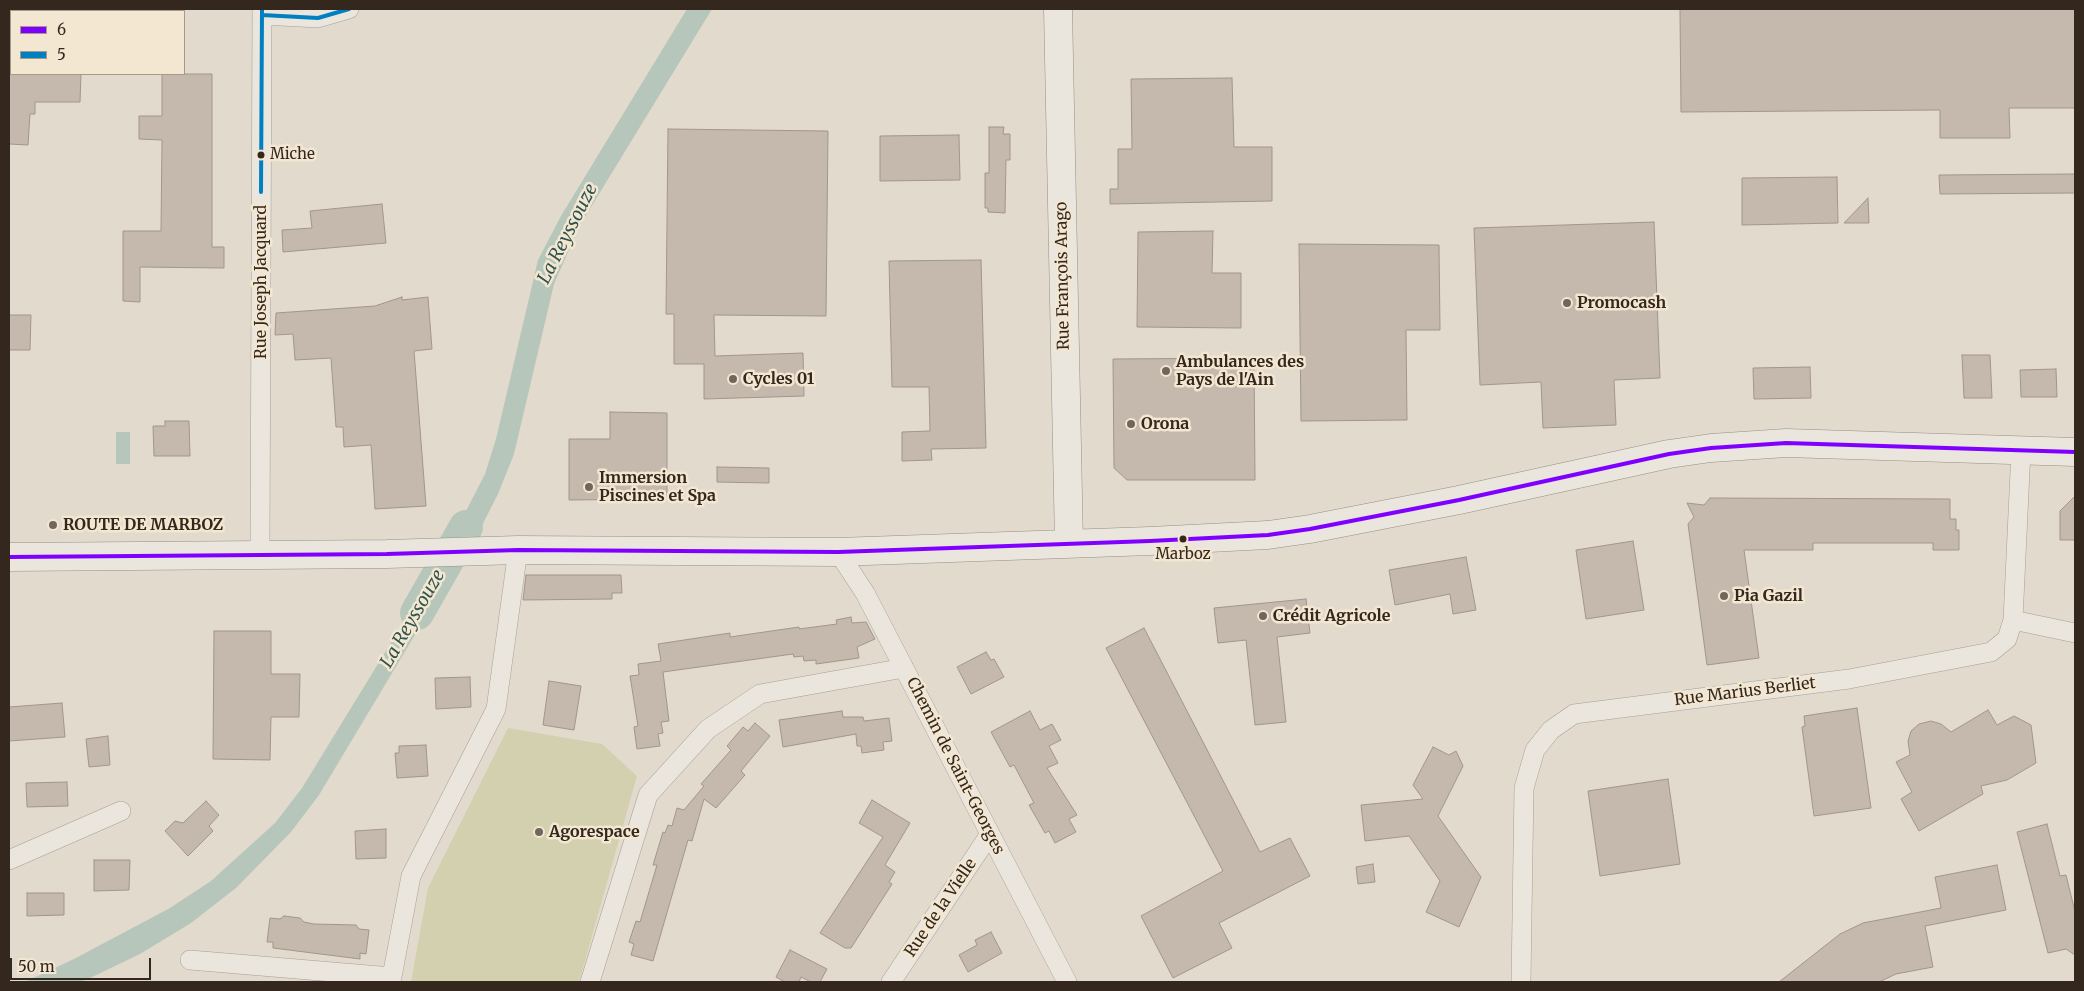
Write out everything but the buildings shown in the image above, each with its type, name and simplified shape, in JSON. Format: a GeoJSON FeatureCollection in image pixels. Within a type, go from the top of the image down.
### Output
{"type":"FeatureCollection","features":[{"type":"Feature","properties":{"kind":"main road","name":"Rue François Arago"},"geometry":{"type":"LineString","coordinates":[[1058,9],[1069,544]]}},
{"type":"Feature","properties":{"kind":"main road"},"geometry":{"type":"LineString","coordinates":[[9,557],[386,554],[518,550],[838,552],[1069,544],[1268,534],[1310,529],[1459,500],[1669,454],[1711,448],[1786,443],[2075,452]]}},
{"type":"Feature","properties":{"kind":"street"},"geometry":{"type":"LineString","coordinates":[[262,12],[318,18],[349,9]]}},
{"type":"Feature","properties":{"kind":"street","name":"Rue Joseph Jacquard"},"geometry":{"type":"LineString","coordinates":[[260,554],[262,12]]}},
{"type":"Feature","properties":{"kind":"street","name":"Rue Marius Berliet"},"geometry":{"type":"LineString","coordinates":[[1521,982],[1524,788],[1535,750],[1550,730],[1574,714],[1849,679],[1991,652],[2007,639],[2013,620],[2021,450]]}},
{"type":"Feature","properties":{"kind":"street"},"geometry":{"type":"LineString","coordinates":[[190,960],[392,980],[411,876],[496,709],[518,550]]}},
{"type":"Feature","properties":{"kind":"street","name":"Chemin de Saint-Georges"},"geometry":{"type":"LineString","coordinates":[[838,552],[866,594],[1067,982]]}},
{"type":"Feature","properties":{"kind":"street"},"geometry":{"type":"LineString","coordinates":[[2013,620],[2075,633]]}},
{"type":"Feature","properties":{"kind":"street"},"geometry":{"type":"LineString","coordinates":[[590,982],[648,795],[708,729],[760,694],[904,668]]}},
{"type":"Feature","properties":{"kind":"street"},"geometry":{"type":"LineString","coordinates":[[9,860],[121,811]]}},
{"type":"Feature","properties":{"kind":"street","name":"Rue de la Vielle"},"geometry":{"type":"LineString","coordinates":[[891,982],[990,834]]}},
{"type":"Feature","properties":{"kind":"shaded area","name":"Agorespace"},"geometry":{"type":"Polygon","coordinates":[[[508,728],[602,744],[637,776],[579,982],[411,982],[428,888],[508,728]]]}},
{"type":"Feature","properties":{"kind":"water"},"geometry":{"type":"Polygon","coordinates":[[[687,9],[712,9],[580,225],[554,284],[514,454],[498,494],[473,543],[448,546],[485,474],[496,439],[538,260],[561,216],[687,9]]]}},
{"type":"Feature","properties":{"kind":"water"},"geometry":{"type":"Polygon","coordinates":[[[116,432],[130,432],[130,464],[116,464],[116,432]]]}},
{"type":"Feature","properties":{"kind":"water"},"geometry":{"type":"Polygon","coordinates":[[[452,573],[319,795],[291,832],[236,888],[191,923],[140,954],[88,979],[80,982],[25,982],[74,959],[170,908],[211,881],[275,823],[302,788],[433,574],[452,573]]]}},
{"type":"Feature","properties":{"kind":"waterway","name":"La Reyssouze"},"geometry":{"type":"LineString","coordinates":[[417,613],[466,527]]}},
{"type":"Feature","properties":{"kind":"transit line","name":"5"},"geometry":{"type":"LineString","coordinates":[[261,192],[262,9]]}},
{"type":"Feature","properties":{"kind":"transit line","name":"5"},"geometry":{"type":"LineString","coordinates":[[262,15],[318,18],[349,9]]}},
{"type":"Feature","properties":{"kind":"transit line","name":"6"},"geometry":{"type":"LineString","coordinates":[[9,557],[387,554],[518,550],[838,552],[1150,541],[1268,535],[1310,529],[1459,500],[1669,454],[1711,448],[1786,443],[2075,452]]}},
{"type":"Feature","properties":{"kind":"place","name":"Miche"},"geometry":{"type":"Point","coordinates":[261,155]}},
{"type":"Feature","properties":{"kind":"place","name":"Promocash"},"geometry":{"type":"Point","coordinates":[1567,303]}},
{"type":"Feature","properties":{"kind":"place","name":"Ambulances des Pays de l'Ain"},"geometry":{"type":"Point","coordinates":[1166,371]}},
{"type":"Feature","properties":{"kind":"place","name":"Cycles 01"},"geometry":{"type":"Point","coordinates":[733,379]}},
{"type":"Feature","properties":{"kind":"place","name":"Orona"},"geometry":{"type":"Point","coordinates":[1131,424]}},
{"type":"Feature","properties":{"kind":"place","name":"Immersion Piscines et Spa"},"geometry":{"type":"Point","coordinates":[589,487]}},
{"type":"Feature","properties":{"kind":"place","name":"ROUTE DE MARBOZ"},"geometry":{"type":"Point","coordinates":[53,525]}},
{"type":"Feature","properties":{"kind":"place","name":"Marboz"},"geometry":{"type":"Point","coordinates":[1183,539]}},
{"type":"Feature","properties":{"kind":"place","name":"Pia Gazil"},"geometry":{"type":"Point","coordinates":[1724,596]}},
{"type":"Feature","properties":{"kind":"place","name":"Crédit Agricole"},"geometry":{"type":"Point","coordinates":[1263,616]}},
{"type":"Feature","properties":{"kind":"place","name":"Agorespace"},"geometry":{"type":"Point","coordinates":[539,832]}}]}
